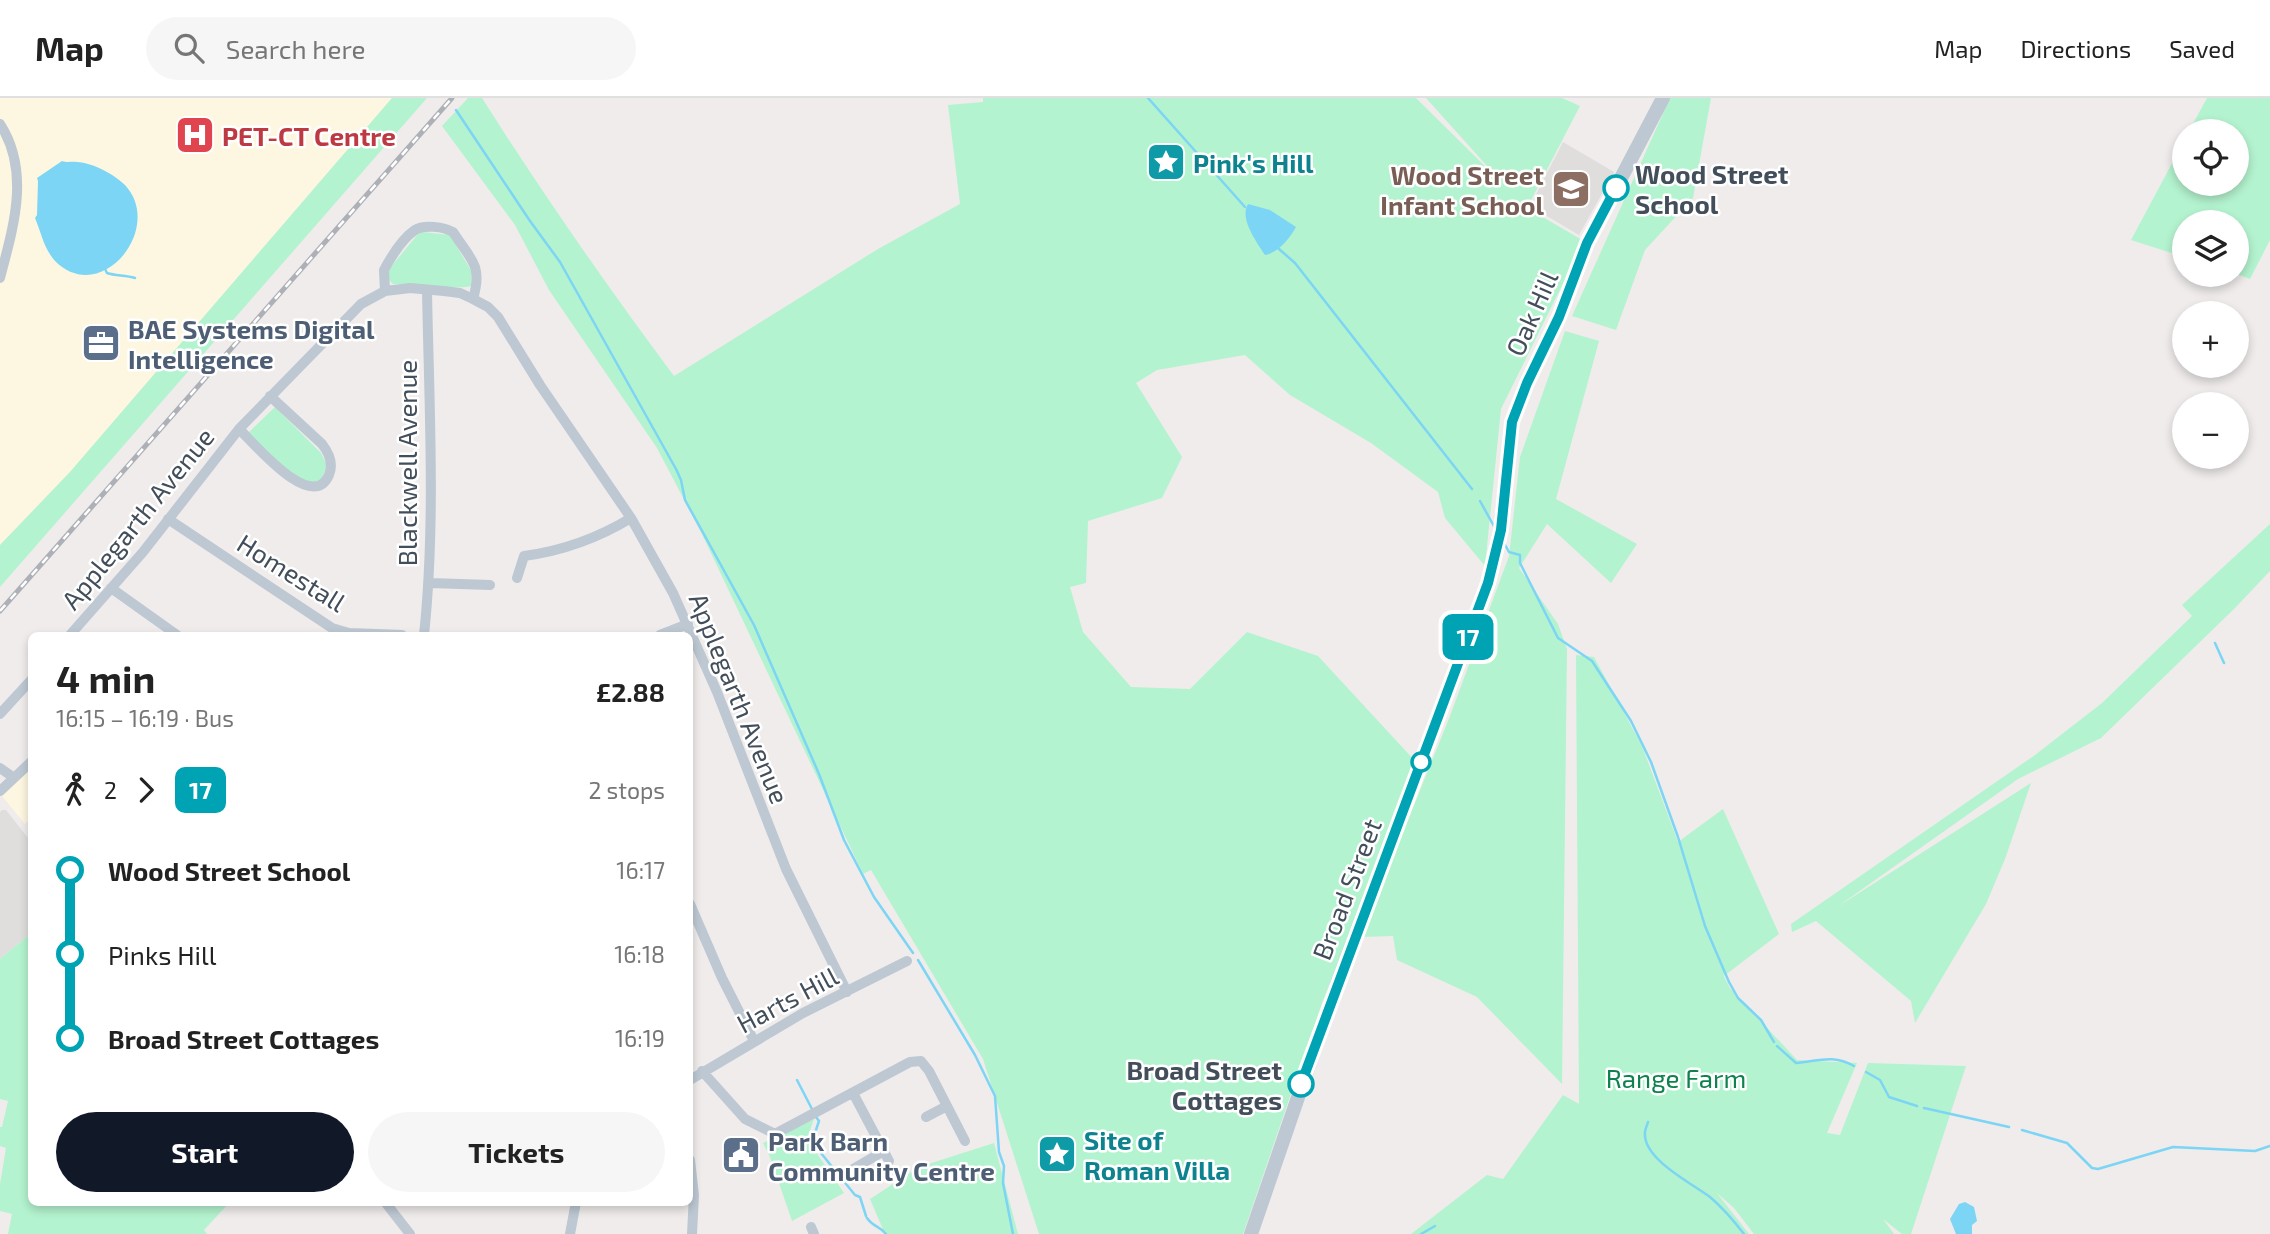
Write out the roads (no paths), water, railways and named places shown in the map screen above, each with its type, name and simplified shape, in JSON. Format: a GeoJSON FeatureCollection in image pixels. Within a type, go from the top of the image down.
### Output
{"type":"FeatureCollection","features":[{"type":"Feature","properties":{"kind":"street","name":"Oak Hill"},"geometry":{"type":"LineString","coordinates":[[1493,563],[1499,536],[1509,435],[1519,402],[1559,317],[1587,243],[1663,98]]}},
{"type":"Feature","properties":{"kind":"street"},"geometry":{"type":"LineString","coordinates":[[0,124],[9,143],[18,175],[11,237],[0,278]]}},
{"type":"Feature","properties":{"kind":"street"},"geometry":{"type":"LineString","coordinates":[[384,291],[384,270],[415,230],[422,227],[447,229],[453,232],[478,270],[479,280],[473,299]]}},
{"type":"Feature","properties":{"kind":"street","name":"Applegarth Avenue"},"geometry":{"type":"LineString","coordinates":[[73,632],[168,519],[239,429],[270,396],[361,304],[384,291],[410,288],[460,293],[488,307],[498,317],[540,385],[631,518],[691,632]]}},
{"type":"Feature","properties":{"kind":"street","name":"Blackwell Avenue"},"geometry":{"type":"LineString","coordinates":[[424,632],[431,512],[428,290]]}},
{"type":"Feature","properties":{"kind":"street","name":"Applegarth Avenue"},"geometry":{"type":"LineString","coordinates":[[239,429],[292,480],[310,487],[326,481],[331,472],[328,453],[322,444],[270,396]]}},
{"type":"Feature","properties":{"kind":"street"},"geometry":{"type":"LineString","coordinates":[[524,556],[554,552],[610,531],[631,518]]}},
{"type":"Feature","properties":{"kind":"street","name":"Homestall"},"geometry":{"type":"LineString","coordinates":[[168,519],[332,628],[346,632]]}},
{"type":"Feature","properties":{"kind":"street"},"geometry":{"type":"LineString","coordinates":[[517,578],[524,556],[519,545]]}},
{"type":"Feature","properties":{"kind":"street","name":"Broad Street"},"geometry":{"type":"LineString","coordinates":[[1251,1234],[1337,984],[1428,746],[1493,563]]}},
{"type":"Feature","properties":{"kind":"street"},"geometry":{"type":"LineString","coordinates":[[429,583],[490,585]]}},
{"type":"Feature","properties":{"kind":"street"},"geometry":{"type":"LineString","coordinates":[[111,588],[173,632]]}},
{"type":"Feature","properties":{"kind":"street"},"geometry":{"type":"LineString","coordinates":[[668,632],[688,624]]}},
{"type":"Feature","properties":{"kind":"street","name":"Applegarth Avenue"},"geometry":{"type":"LineString","coordinates":[[693,636],[786,869],[847,992]]}},
{"type":"Feature","properties":{"kind":"street"},"geometry":{"type":"LineString","coordinates":[[0,714],[28,682]]}},
{"type":"Feature","properties":{"kind":"street"},"geometry":{"type":"LineString","coordinates":[[0,791],[28,764]]}},
{"type":"Feature","properties":{"kind":"street"},"geometry":{"type":"LineString","coordinates":[[0,768],[13,777]]}},
{"type":"Feature","properties":{"kind":"street"},"geometry":{"type":"LineString","coordinates":[[693,920],[754,1041]]}},
{"type":"Feature","properties":{"kind":"street","name":"Harts Hill"},"geometry":{"type":"LineString","coordinates":[[693,1078],[803,1013],[907,961]]}},
{"type":"Feature","properties":{"kind":"street"},"geometry":{"type":"LineString","coordinates":[[702,1071],[745,1119],[775,1134],[910,1062],[921,1061],[929,1071],[965,1141]]}},
{"type":"Feature","properties":{"kind":"street"},"geometry":{"type":"LineString","coordinates":[[853,1093],[886,1156],[853,1169]]}},
{"type":"Feature","properties":{"kind":"street"},"geometry":{"type":"LineString","coordinates":[[926,1116],[947,1106]]}},
{"type":"Feature","properties":{"kind":"street"},"geometry":{"type":"LineString","coordinates":[[692,1234],[693,1186]]}},
{"type":"Feature","properties":{"kind":"street"},"geometry":{"type":"LineString","coordinates":[[388,1206],[410,1234]]}},
{"type":"Feature","properties":{"kind":"street"},"geometry":{"type":"LineString","coordinates":[[570,1234],[575,1206]]}},
{"type":"Feature","properties":{"kind":"water"},"geometry":{"type":"Polygon","coordinates":[[[62,161],[90,164],[109,173],[125,185],[135,202],[137,221],[133,240],[122,256],[108,269],[91,275],[73,273],[55,261],[45,246],[35,218],[37,178],[62,161]]]}},
{"type":"Feature","properties":{"kind":"water"},"geometry":{"type":"Polygon","coordinates":[[[1248,204],[1270,210],[1296,227],[1283,244],[1270,254],[1265,255],[1250,230],[1246,216],[1248,204]]]}},
{"type":"Feature","properties":{"kind":"water"},"geometry":{"type":"Polygon","coordinates":[[[1965,1202],[1974,1207],[1977,1221],[1972,1225],[1972,1234],[1956,1234],[1950,1219],[1959,1204],[1965,1202]]]}},
{"type":"Feature","properties":{"kind":"waterway"},"geometry":{"type":"LineString","coordinates":[[1148,98],[1245,207]]}},
{"type":"Feature","properties":{"kind":"waterway"},"geometry":{"type":"LineString","coordinates":[[456,110],[560,262],[676,469],[685,500],[754,625],[819,774],[844,840],[874,897],[913,953]]}},
{"type":"Feature","properties":{"kind":"waterway"},"geometry":{"type":"LineString","coordinates":[[1279,249],[1295,263],[1472,489]]}},
{"type":"Feature","properties":{"kind":"waterway"},"geometry":{"type":"LineString","coordinates":[[105,269],[107,273],[135,278]]}},
{"type":"Feature","properties":{"kind":"waterway"},"geometry":{"type":"LineString","coordinates":[[1480,501],[1495,528]]}},
{"type":"Feature","properties":{"kind":"waterway"},"geometry":{"type":"LineString","coordinates":[[1504,543],[1509,552],[1520,555],[1520,563],[1558,638],[1592,661],[1631,721],[1651,762],[1678,837],[1705,926],[1729,982],[1738,998],[1761,1020],[1774,1042]]}},
{"type":"Feature","properties":{"kind":"waterway"},"geometry":{"type":"LineString","coordinates":[[2215,643],[2224,663]]}},
{"type":"Feature","properties":{"kind":"waterway"},"geometry":{"type":"LineString","coordinates":[[918,960],[975,1055],[995,1096],[999,1152],[1004,1166],[1003,1183],[1013,1234]]}},
{"type":"Feature","properties":{"kind":"waterway"},"geometry":{"type":"LineString","coordinates":[[1777,1046],[1796,1063],[1832,1059],[1854,1066]]}},
{"type":"Feature","properties":{"kind":"waterway"},"geometry":{"type":"LineString","coordinates":[[1866,1072],[1880,1080],[1889,1097],[1917,1106]]}},
{"type":"Feature","properties":{"kind":"waterway"},"geometry":{"type":"LineString","coordinates":[[797,1080],[813,1111]]}},
{"type":"Feature","properties":{"kind":"waterway"},"geometry":{"type":"LineString","coordinates":[[1924,1108],[2009,1127]]}},
{"type":"Feature","properties":{"kind":"waterway"},"geometry":{"type":"LineString","coordinates":[[816,1117],[819,1121],[812,1142],[855,1195],[860,1197],[866,1216]]}},
{"type":"Feature","properties":{"kind":"waterway"},"geometry":{"type":"LineString","coordinates":[[1648,1122],[1646,1142],[1652,1152],[1670,1170],[1715,1201],[1744,1234]]}},
{"type":"Feature","properties":{"kind":"waterway"},"geometry":{"type":"LineString","coordinates":[[2022,1130],[2067,1143],[2092,1168],[2098,1169],[2173,1147],[2255,1151],[2270,1146]]}},
{"type":"Feature","properties":{"kind":"waterway"},"geometry":{"type":"LineString","coordinates":[[867,1218],[886,1234]]}},
{"type":"Feature","properties":{"kind":"waterway"},"geometry":{"type":"LineString","coordinates":[[1421,1234],[1435,1226]]}},
{"type":"Feature","properties":{"kind":"railway"},"geometry":{"type":"LineString","coordinates":[[0,611],[452,98]]}},
{"type":"Feature","properties":{"kind":"place","name":"PET-CT Centre"},"geometry":{"type":"Point","coordinates":[195,135]}},
{"type":"Feature","properties":{"kind":"place","name":"Pink's Hill"},"geometry":{"type":"Point","coordinates":[1166,162]}},
{"type":"Feature","properties":{"kind":"place","name":"Wood Street School"},"geometry":{"type":"Point","coordinates":[1616,188]}},
{"type":"Feature","properties":{"kind":"place","name":"Wood Street Infant School"},"geometry":{"type":"Point","coordinates":[1571,189]}},
{"type":"Feature","properties":{"kind":"place","name":"BAE Systems Digital Intelligence"},"geometry":{"type":"Point","coordinates":[101,343]}},
{"type":"Feature","properties":{"kind":"place","name":"Broad Street Cottages"},"geometry":{"type":"Point","coordinates":[1301,1084]}},
{"type":"Feature","properties":{"kind":"place","name":"Site of Roman Villa"},"geometry":{"type":"Point","coordinates":[1057,1154]}},
{"type":"Feature","properties":{"kind":"place","name":"Park Barn Community Centre"},"geometry":{"type":"Point","coordinates":[741,1155]}},
{"type":"Feature","properties":{"kind":"park label","name":"Range Farm"},"geometry":{"type":"Point","coordinates":[1676,1077]}}]}
